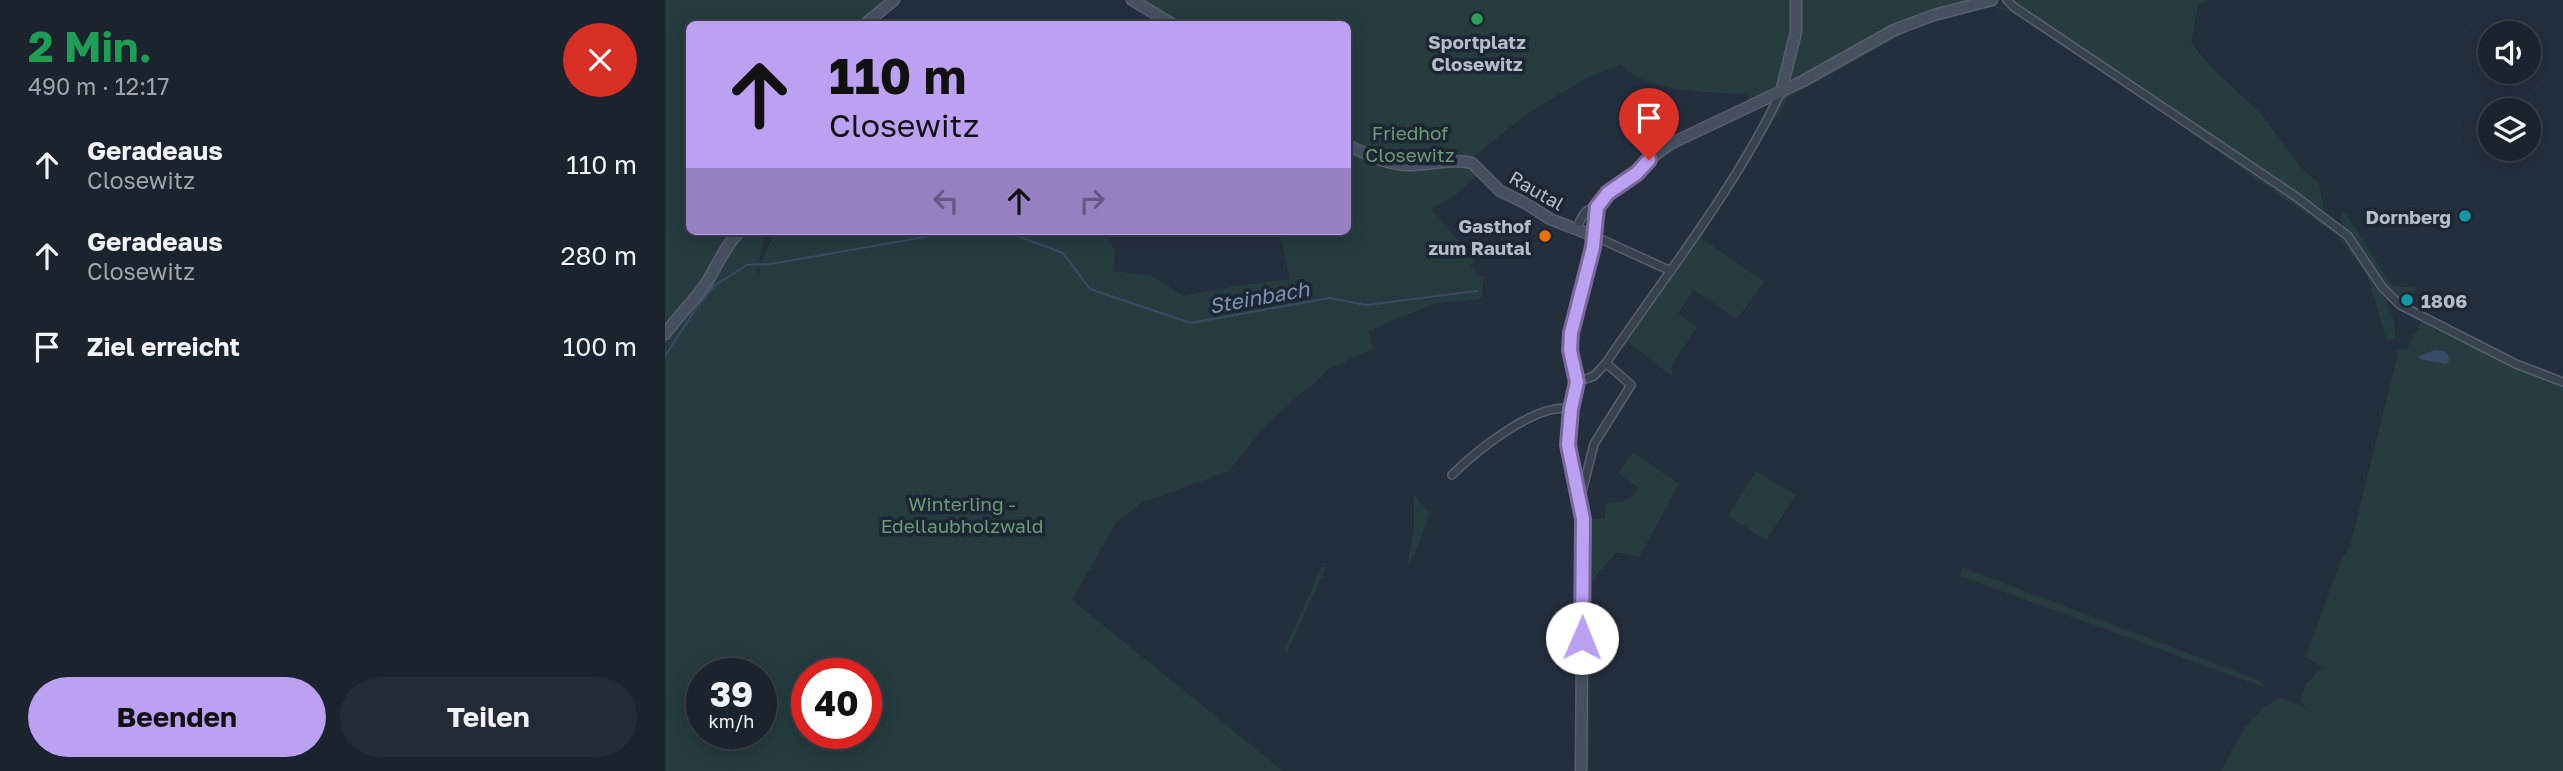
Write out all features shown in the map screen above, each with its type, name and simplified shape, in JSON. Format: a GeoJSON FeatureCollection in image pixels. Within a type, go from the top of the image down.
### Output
{"type":"FeatureCollection","features":[{"type":"Feature","properties":{"kind":"street"},"geometry":{"type":"LineString","coordinates":[[869,21],[894,0]]}},
{"type":"Feature","properties":{"kind":"street"},"geometry":{"type":"LineString","coordinates":[[1132,0],[1166,21]]}},
{"type":"Feature","properties":{"kind":"street"},"geometry":{"type":"LineString","coordinates":[[1577,382],[1594,376],[1607,363],[1731,180],[1781,92],[1795,32],[1796,0]]}},
{"type":"Feature","properties":{"kind":"street"},"geometry":{"type":"LineString","coordinates":[[1576,230],[1585,212],[1597,207],[1608,193],[1637,173],[1670,144],[1781,92],[1904,26],[1992,0]]}},
{"type":"Feature","properties":{"kind":"street"},"geometry":{"type":"LineString","coordinates":[[2007,0],[2340,229],[2355,243],[2382,286],[2400,305],[2516,364],[2563,382]]}},
{"type":"Feature","properties":{"kind":"street","name":"Rautal"},"geometry":{"type":"LineString","coordinates":[[1351,147],[1409,166],[1456,161],[1472,163],[1500,191],[1550,219],[1594,236]]}},
{"type":"Feature","properties":{"kind":"street"},"geometry":{"type":"LineString","coordinates":[[1581,771],[1583,522],[1568,445],[1571,409],[1577,382],[1570,350],[1571,333],[1594,236],[1597,207]]}},
{"type":"Feature","properties":{"kind":"street"},"geometry":{"type":"LineString","coordinates":[[665,334],[697,295],[716,261],[737,235]]}},
{"type":"Feature","properties":{"kind":"street"},"geometry":{"type":"LineString","coordinates":[[1594,236],[1671,271]]}},
{"type":"Feature","properties":{"kind":"street"},"geometry":{"type":"LineString","coordinates":[[1580,500],[1594,444],[1631,386],[1607,363]]}},
{"type":"Feature","properties":{"kind":"street"},"geometry":{"type":"LineString","coordinates":[[1452,475],[1523,420],[1545,410],[1571,409]]}},
{"type":"Feature","properties":{"kind":"green space"},"geometry":{"type":"Polygon","coordinates":[[[665,0],[887,0],[862,21],[686,21],[686,235],[732,235],[694,293],[665,327],[665,0]]]}},
{"type":"Feature","properties":{"kind":"green space","name":"Friedhof Closewitz"},"geometry":{"type":"Polygon","coordinates":[[[1138,0],[1793,0],[1794,21],[1780,82],[1776,90],[1763,97],[1755,97],[1757,101],[1750,103],[1747,95],[1662,86],[1632,74],[1621,64],[1585,79],[1528,113],[1470,159],[1464,159],[1448,149],[1449,157],[1445,160],[1395,161],[1351,143],[1351,21],[1176,21],[1138,0]]]}},
{"type":"Feature","properties":{"kind":"green space"},"geometry":{"type":"Polygon","coordinates":[[[1800,0],[1983,0],[1933,12],[1796,81],[1790,76],[1800,0]]]}},
{"type":"Feature","properties":{"kind":"green space"},"geometry":{"type":"Polygon","coordinates":[[[2017,0],[2208,0],[2198,6],[2191,43],[2210,66],[2262,115],[2303,170],[2319,183],[2324,210],[2018,6],[2017,0]]]}},
{"type":"Feature","properties":{"kind":"green space"},"geometry":{"type":"Polygon","coordinates":[[[1989,4],[2012,10],[2085,57],[2322,219],[2358,257],[2381,291],[2394,325],[2395,339],[2387,341],[2368,277],[2338,236],[2103,71],[2010,12],[1990,7],[1916,27],[1788,98],[1701,238],[1764,282],[1737,319],[1694,290],[1678,313],[1697,327],[1672,364],[1672,376],[1626,340],[1698,237],[1784,95],[1915,24],[1989,4]]]}},
{"type":"Feature","properties":{"kind":"green space","name":"Winterling - Edellaubholzwald"},"geometry":{"type":"Polygon","coordinates":[[[1351,149],[1402,169],[1463,166],[1479,174],[1454,196],[1431,209],[1475,261],[1470,266],[1484,278],[1481,299],[1433,304],[1369,331],[1373,349],[1328,369],[1261,430],[1228,472],[1143,502],[1117,521],[1072,600],[1283,771],[665,771],[665,341],[731,246],[743,235],[765,235],[756,274],[759,275],[761,263],[773,235],[1107,235],[1115,252],[1113,271],[1150,275],[1184,296],[1290,279],[1280,235],[1351,235],[1351,149]]]}},
{"type":"Feature","properties":{"kind":"green space"},"geometry":{"type":"Polygon","coordinates":[[[2343,211],[2390,284],[2416,288],[2407,306],[2384,285],[2340,221],[2343,211]]]}},
{"type":"Feature","properties":{"kind":"green space"},"geometry":{"type":"Polygon","coordinates":[[[2421,322],[2514,366],[2563,385],[2563,771],[2221,771],[2245,729],[2270,703],[2281,698],[2307,708],[2300,701],[2306,684],[2322,668],[2306,656],[2341,560],[2350,547],[2399,349],[2406,351],[2421,322]]]}},
{"type":"Feature","properties":{"kind":"green space"},"geometry":{"type":"Polygon","coordinates":[[[1633,452],[1679,484],[1639,557],[1617,552],[1598,573],[1592,585],[1589,771],[1584,771],[1586,527],[1590,526],[1587,519],[1605,519],[1606,503],[1625,500],[1639,488],[1618,473],[1633,452]]]}},
{"type":"Feature","properties":{"kind":"green space"},"geometry":{"type":"Polygon","coordinates":[[[1756,471],[1796,495],[1766,540],[1728,516],[1756,471]]]}},
{"type":"Feature","properties":{"kind":"green space"},"geometry":{"type":"Polygon","coordinates":[[[1414,495],[1430,513],[1407,568],[1414,528],[1414,495]]]}},
{"type":"Feature","properties":{"kind":"green space"},"geometry":{"type":"Polygon","coordinates":[[[1322,567],[1326,567],[1287,652],[1284,650],[1322,567]]]}},
{"type":"Feature","properties":{"kind":"green space"},"geometry":{"type":"Polygon","coordinates":[[[1962,567],[2261,681],[2266,688],[1960,576],[1962,567]]]}},
{"type":"Feature","properties":{"kind":"water"},"geometry":{"type":"Polygon","coordinates":[[[2435,350],[2444,351],[2448,355],[2449,361],[2446,364],[2420,359],[2419,356],[2435,350]]]}},
{"type":"Feature","properties":{"kind":"waterway","name":"Steinbach"},"geometry":{"type":"LineString","coordinates":[[665,356],[714,286],[747,265],[771,264],[936,235]]}},
{"type":"Feature","properties":{"kind":"waterway","name":"Steinbach"},"geometry":{"type":"LineString","coordinates":[[1011,235],[1063,253],[1090,289],[1191,323],[1329,298],[1366,305],[1477,291]]}},
{"type":"Feature","properties":{"kind":"place","name":"Sportplatz Closewitz"},"geometry":{"type":"Point","coordinates":[1477,19]}},
{"type":"Feature","properties":{"kind":"place","name":"Dornberg"},"geometry":{"type":"Point","coordinates":[2465,216]}},
{"type":"Feature","properties":{"kind":"place","name":"Gasthof zum Rautal"},"geometry":{"type":"Point","coordinates":[1545,236]}},
{"type":"Feature","properties":{"kind":"place","name":"1806"},"geometry":{"type":"Point","coordinates":[2407,300]}},
{"type":"Feature","properties":{"kind":"route"},"geometry":{"type":"LineString","coordinates":[[1582,638],[1583,519],[1568,445],[1571,409],[1577,382],[1570,350],[1571,333],[1593,247],[1597,207],[1608,193],[1637,173],[1649,160]]}}]}
